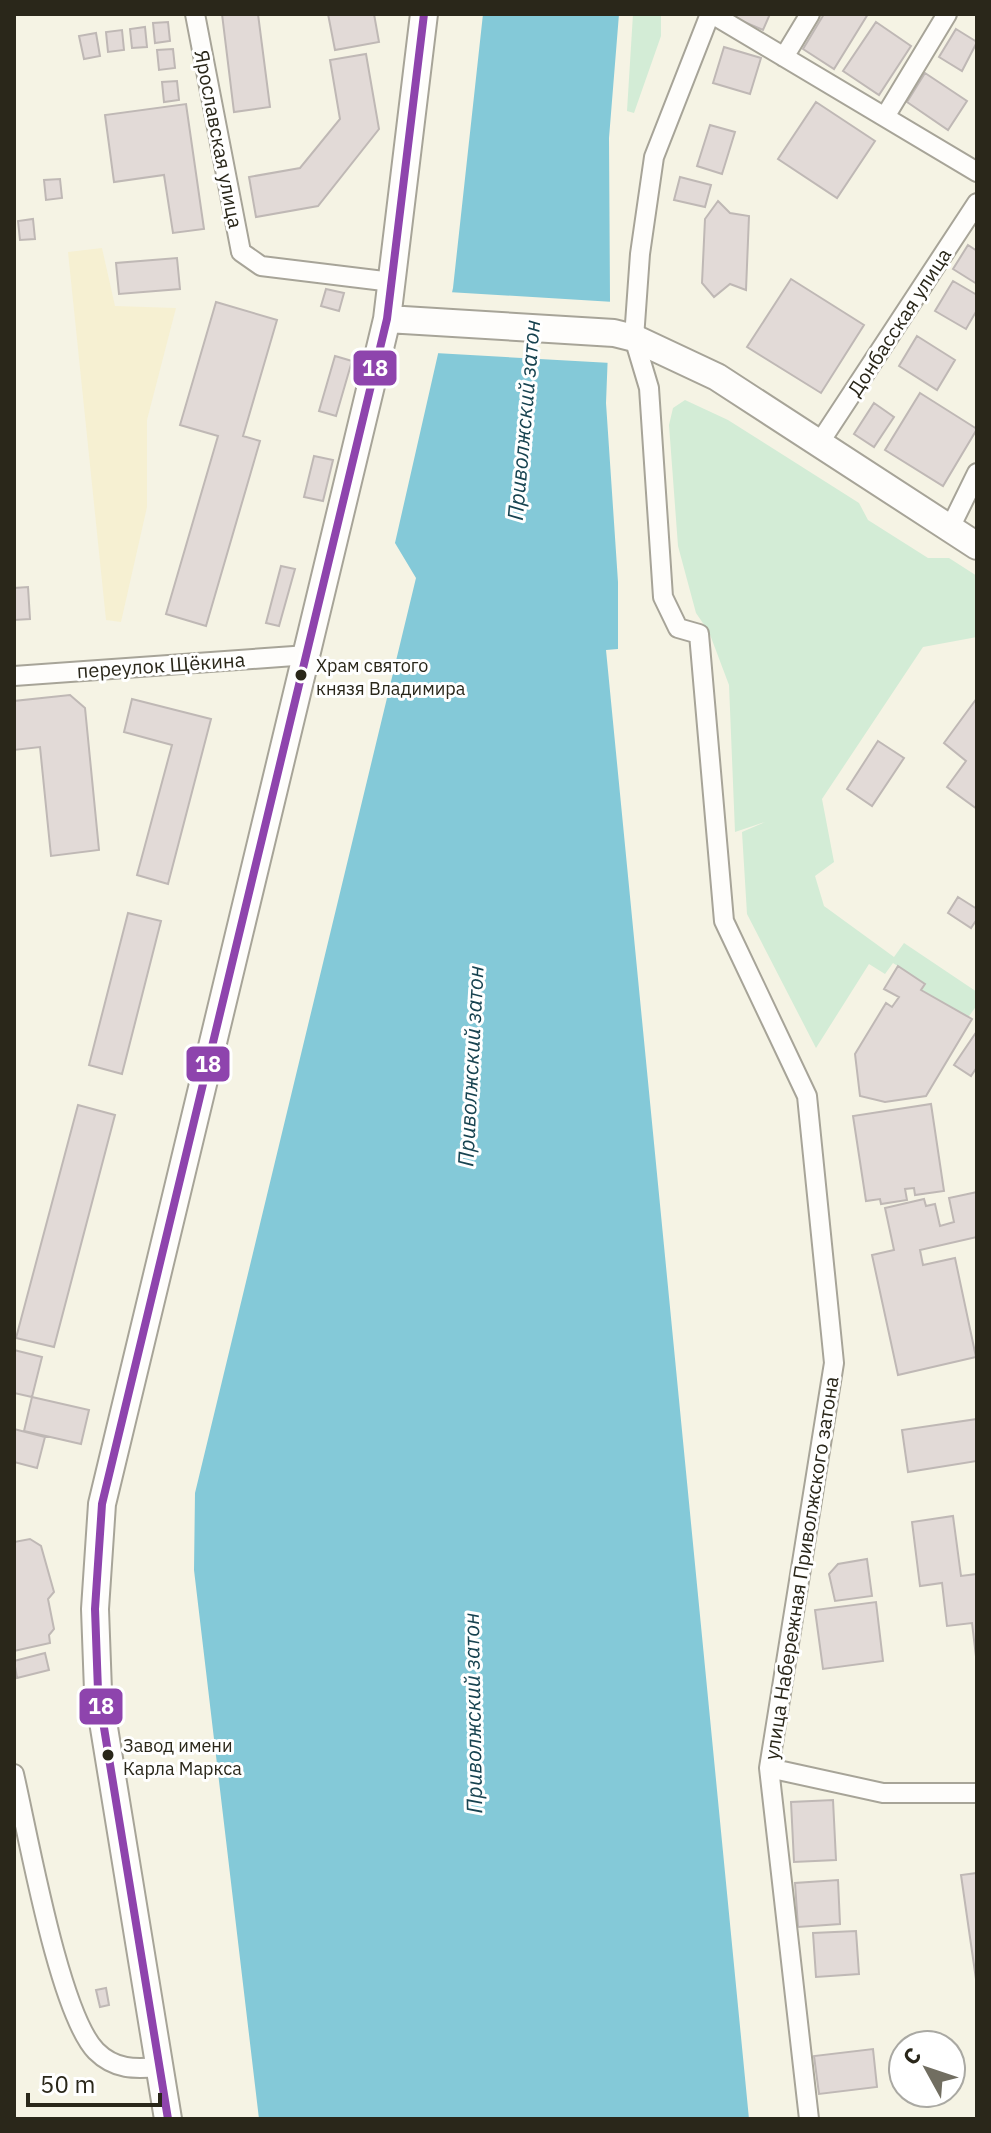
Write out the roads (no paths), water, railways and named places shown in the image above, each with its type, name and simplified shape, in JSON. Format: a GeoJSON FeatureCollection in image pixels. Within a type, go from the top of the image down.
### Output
{"type":"FeatureCollection","features":[{"type":"Feature","properties":{"kind":"main road"},"geometry":{"type":"LineString","coordinates":[[168,2119],[98,1691],[95,1609],[102,1504],[387,319],[424,14]]}},
{"type":"Feature","properties":{"kind":"main road"},"geometry":{"type":"LineString","coordinates":[[387,319],[624,336],[717,377],[977,546]]}},
{"type":"Feature","properties":{"kind":"street","name":"Ярославская улица"},"geometry":{"type":"LineString","coordinates":[[195,14],[241,252],[261,266],[392,282]]}},
{"type":"Feature","properties":{"kind":"street"},"geometry":{"type":"LineString","coordinates":[[624,336],[654,157],[711,14],[886,115],[977,172]]}},
{"type":"Feature","properties":{"kind":"street"},"geometry":{"type":"LineString","coordinates":[[784,57],[810,14]]}},
{"type":"Feature","properties":{"kind":"street"},"geometry":{"type":"LineString","coordinates":[[886,115],[947,14]]}},
{"type":"Feature","properties":{"kind":"street","name":"Донбасская улица"},"geometry":{"type":"LineString","coordinates":[[820,442],[977,203]]}},
{"type":"Feature","properties":{"kind":"street","name":"улица Набережная Приволжского затона"},"geometry":{"type":"LineString","coordinates":[[624,336],[649,388],[663,597],[678,628],[699,634],[724,921],[807,1096],[834,1363],[769,1768],[809,2119]]}},
{"type":"Feature","properties":{"kind":"street"},"geometry":{"type":"LineString","coordinates":[[950,528],[977,473]]}},
{"type":"Feature","properties":{"kind":"street","name":"переулок Щёкина"},"geometry":{"type":"LineString","coordinates":[[14,676],[308,655]]}},
{"type":"Feature","properties":{"kind":"street"},"geometry":{"type":"LineString","coordinates":[[769,1768],[883,1793],[977,1793]]}},
{"type":"Feature","properties":{"kind":"street"},"geometry":{"type":"LineString","coordinates":[[14,1774],[70,2006],[97,2051],[126,2070],[159,2067]]}},
{"type":"Feature","properties":{"kind":"water","name":"Приволжский затон"},"geometry":{"type":"Polygon","coordinates":[[[483,14],[619,14],[609,138],[610,300],[606,403],[618,582],[618,649],[606,650],[749,2119],[259,2119],[194,1570],[195,1493],[416,578],[395,543],[453,288],[483,14]]]}},
{"type":"Feature","properties":{"kind":"place","name":"Храм святого князя Владимира"},"geometry":{"type":"Point","coordinates":[301,675]}},
{"type":"Feature","properties":{"kind":"place","name":"Завод имени Карла Маркса"},"geometry":{"type":"Point","coordinates":[108,1755]}}]}
